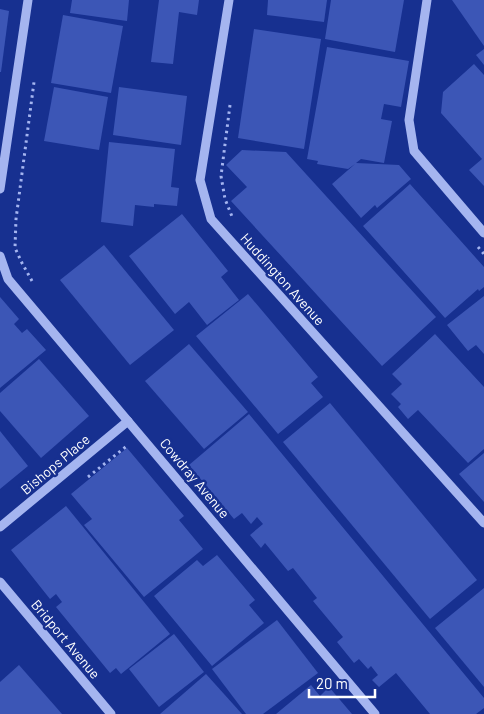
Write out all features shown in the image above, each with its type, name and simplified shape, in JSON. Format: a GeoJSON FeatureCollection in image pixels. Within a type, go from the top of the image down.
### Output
{"type":"FeatureCollection","features":[{"type":"Feature","properties":{"kind":"street"},"geometry":{"type":"LineString","coordinates":[[0,189],[28,0]]}},
{"type":"Feature","properties":{"kind":"street","name":"Huddington Avenue"},"geometry":{"type":"LineString","coordinates":[[229,0],[200,180],[211,220],[484,523]]}},
{"type":"Feature","properties":{"kind":"street"},"geometry":{"type":"LineString","coordinates":[[427,0],[409,120],[414,151],[484,233]]}},
{"type":"Feature","properties":{"kind":"street","name":"Cowdray Avenue"},"geometry":{"type":"LineString","coordinates":[[0,256],[8,278],[375,714]]}},
{"type":"Feature","properties":{"kind":"street","name":"Bishops Place"},"geometry":{"type":"LineString","coordinates":[[0,528],[128,421]]}},
{"type":"Feature","properties":{"kind":"street","name":"Bridport Avenue"},"geometry":{"type":"LineString","coordinates":[[0,582],[111,714]]}},
{"type":"Feature","properties":{"kind":"path"},"geometry":{"type":"LineString","coordinates":[[33,283],[15,248],[16,219],[34,76]]}},
{"type":"Feature","properties":{"kind":"path"},"geometry":{"type":"LineString","coordinates":[[231,99],[221,176],[225,199],[234,220]]}},
{"type":"Feature","properties":{"kind":"building"},"geometry":{"type":"Polygon","coordinates":[[[72,0],[129,0],[127,21],[70,13],[72,0]]]}},
{"type":"Feature","properties":{"kind":"building"},"geometry":{"type":"Polygon","coordinates":[[[159,0],[199,0],[197,15],[179,12],[173,64],[151,62],[159,0]]]}},
{"type":"Feature","properties":{"kind":"building"},"geometry":{"type":"Polygon","coordinates":[[[268,0],[327,0],[324,22],[267,15],[268,0]]]}},
{"type":"Feature","properties":{"kind":"building"},"geometry":{"type":"Polygon","coordinates":[[[331,0],[404,0],[395,52],[325,39],[331,0]]]}},
{"type":"Feature","properties":{"kind":"building"},"geometry":{"type":"Polygon","coordinates":[[[452,0],[484,0],[484,46],[452,0]]]}},
{"type":"Feature","properties":{"kind":"building"},"geometry":{"type":"Polygon","coordinates":[[[0,9],[9,11],[1,72],[0,72],[0,9]]]}},
{"type":"Feature","properties":{"kind":"building"},"geometry":{"type":"Polygon","coordinates":[[[63,15],[123,26],[111,93],[51,83],[63,15]]]}},
{"type":"Feature","properties":{"kind":"building"},"geometry":{"type":"Polygon","coordinates":[[[254,29],[321,39],[304,149],[238,138],[254,29]]]}},
{"type":"Feature","properties":{"kind":"building"},"geometry":{"type":"Polygon","coordinates":[[[327,47],[409,61],[401,107],[384,104],[381,119],[392,121],[384,163],[361,159],[356,163],[399,165],[411,179],[377,208],[375,205],[361,218],[332,184],[355,164],[348,169],[317,164],[318,161],[307,159],[327,47]]]}},
{"type":"Feature","properties":{"kind":"building"},"geometry":{"type":"Polygon","coordinates":[[[484,49],[484,65],[476,55],[484,49]]]}},
{"type":"Feature","properties":{"kind":"building"},"geometry":{"type":"Polygon","coordinates":[[[474,64],[484,75],[484,186],[469,170],[482,159],[441,113],[443,92],[474,64]]]}},
{"type":"Feature","properties":{"kind":"building"},"geometry":{"type":"Polygon","coordinates":[[[54,87],[108,97],[99,150],[44,141],[54,87]]]}},
{"type":"Feature","properties":{"kind":"building"},"geometry":{"type":"Polygon","coordinates":[[[119,87],[187,96],[181,145],[113,135],[119,87]]]}},
{"type":"Feature","properties":{"kind":"building"},"geometry":{"type":"Polygon","coordinates":[[[109,142],[175,149],[171,187],[179,188],[177,206],[154,204],[154,207],[135,205],[133,226],[101,222],[109,142]]]}},
{"type":"Feature","properties":{"kind":"building"},"geometry":{"type":"Polygon","coordinates":[[[242,150],[286,152],[436,317],[382,366],[231,201],[247,187],[226,165],[242,150]]]}},
{"type":"Feature","properties":{"kind":"building"},"geometry":{"type":"Polygon","coordinates":[[[410,184],[484,267],[484,287],[479,291],[478,289],[445,318],[363,226],[410,184]]]}},
{"type":"Feature","properties":{"kind":"building"},"geometry":{"type":"Polygon","coordinates":[[[182,214],[228,271],[221,277],[239,300],[207,325],[189,302],[175,314],[129,256],[182,214]]]}},
{"type":"Feature","properties":{"kind":"building"},"geometry":{"type":"Polygon","coordinates":[[[104,245],[174,330],[130,365],[60,280],[104,245]]]}},
{"type":"Feature","properties":{"kind":"building"},"geometry":{"type":"Polygon","coordinates":[[[248,294],[318,377],[311,383],[323,397],[278,434],[196,336],[248,294]]]}},
{"type":"Feature","properties":{"kind":"building"},"geometry":{"type":"Polygon","coordinates":[[[484,296],[484,354],[476,345],[468,351],[447,325],[484,296]]]}},
{"type":"Feature","properties":{"kind":"building"},"geometry":{"type":"Polygon","coordinates":[[[0,297],[19,319],[14,324],[22,333],[27,329],[46,350],[0,388],[0,297]]]}},
{"type":"Feature","properties":{"kind":"building"},"geometry":{"type":"Polygon","coordinates":[[[435,334],[484,387],[484,449],[468,463],[418,410],[408,419],[398,407],[401,404],[391,394],[402,384],[392,374],[435,334]]]}},
{"type":"Feature","properties":{"kind":"building"},"geometry":{"type":"Polygon","coordinates":[[[189,344],[248,412],[204,449],[145,381],[189,344]]]}},
{"type":"Feature","properties":{"kind":"building"},"geometry":{"type":"Polygon","coordinates":[[[39,359],[89,416],[41,458],[0,411],[0,393],[39,359]]]}},
{"type":"Feature","properties":{"kind":"building"},"geometry":{"type":"Polygon","coordinates":[[[330,403],[477,580],[430,619],[283,442],[330,403]]]}},
{"type":"Feature","properties":{"kind":"building"},"geometry":{"type":"Polygon","coordinates":[[[249,414],[484,698],[484,708],[476,714],[430,714],[396,673],[379,687],[372,680],[378,675],[371,666],[368,669],[359,659],[354,663],[337,642],[343,637],[313,601],[317,598],[293,568],[288,571],[265,543],[261,548],[250,535],[263,524],[257,517],[251,524],[242,513],[234,519],[189,465],[249,414]]]}},
{"type":"Feature","properties":{"kind":"building"},"geometry":{"type":"Polygon","coordinates":[[[0,431],[28,466],[0,489],[0,431]]]}},
{"type":"Feature","properties":{"kind":"building"},"geometry":{"type":"Polygon","coordinates":[[[127,448],[184,516],[179,520],[203,549],[144,597],[84,525],[92,519],[71,494],[127,448]]]}},
{"type":"Feature","properties":{"kind":"building"},"geometry":{"type":"Polygon","coordinates":[[[484,453],[484,502],[459,474],[484,453]]]}},
{"type":"Feature","properties":{"kind":"building"},"geometry":{"type":"Polygon","coordinates":[[[66,506],[170,634],[121,674],[116,668],[110,673],[56,607],[62,602],[56,594],[50,599],[11,550],[66,506]]]}},
{"type":"Feature","properties":{"kind":"building"},"geometry":{"type":"Polygon","coordinates":[[[217,555],[255,600],[249,605],[264,623],[212,666],[154,596],[197,560],[203,566],[217,555]]]}},
{"type":"Feature","properties":{"kind":"building"},"geometry":{"type":"Polygon","coordinates":[[[484,588],[484,687],[435,628],[484,588]]]}},
{"type":"Feature","properties":{"kind":"building"},"geometry":{"type":"Polygon","coordinates":[[[277,620],[318,673],[263,714],[246,714],[212,669],[277,620]]]}},
{"type":"Feature","properties":{"kind":"building"},"geometry":{"type":"Polygon","coordinates":[[[174,634],[204,672],[159,707],[129,669],[174,634]]]}},
{"type":"Feature","properties":{"kind":"building"},"geometry":{"type":"Polygon","coordinates":[[[19,665],[62,714],[0,714],[0,682],[19,665]]]}},
{"type":"Feature","properties":{"kind":"building"},"geometry":{"type":"Polygon","coordinates":[[[206,674],[242,714],[160,714],[206,674]]]}},
{"type":"Feature","properties":{"kind":"building"},"geometry":{"type":"Polygon","coordinates":[[[311,685],[320,696],[329,687],[352,714],[276,714],[311,685]]]}}]}
